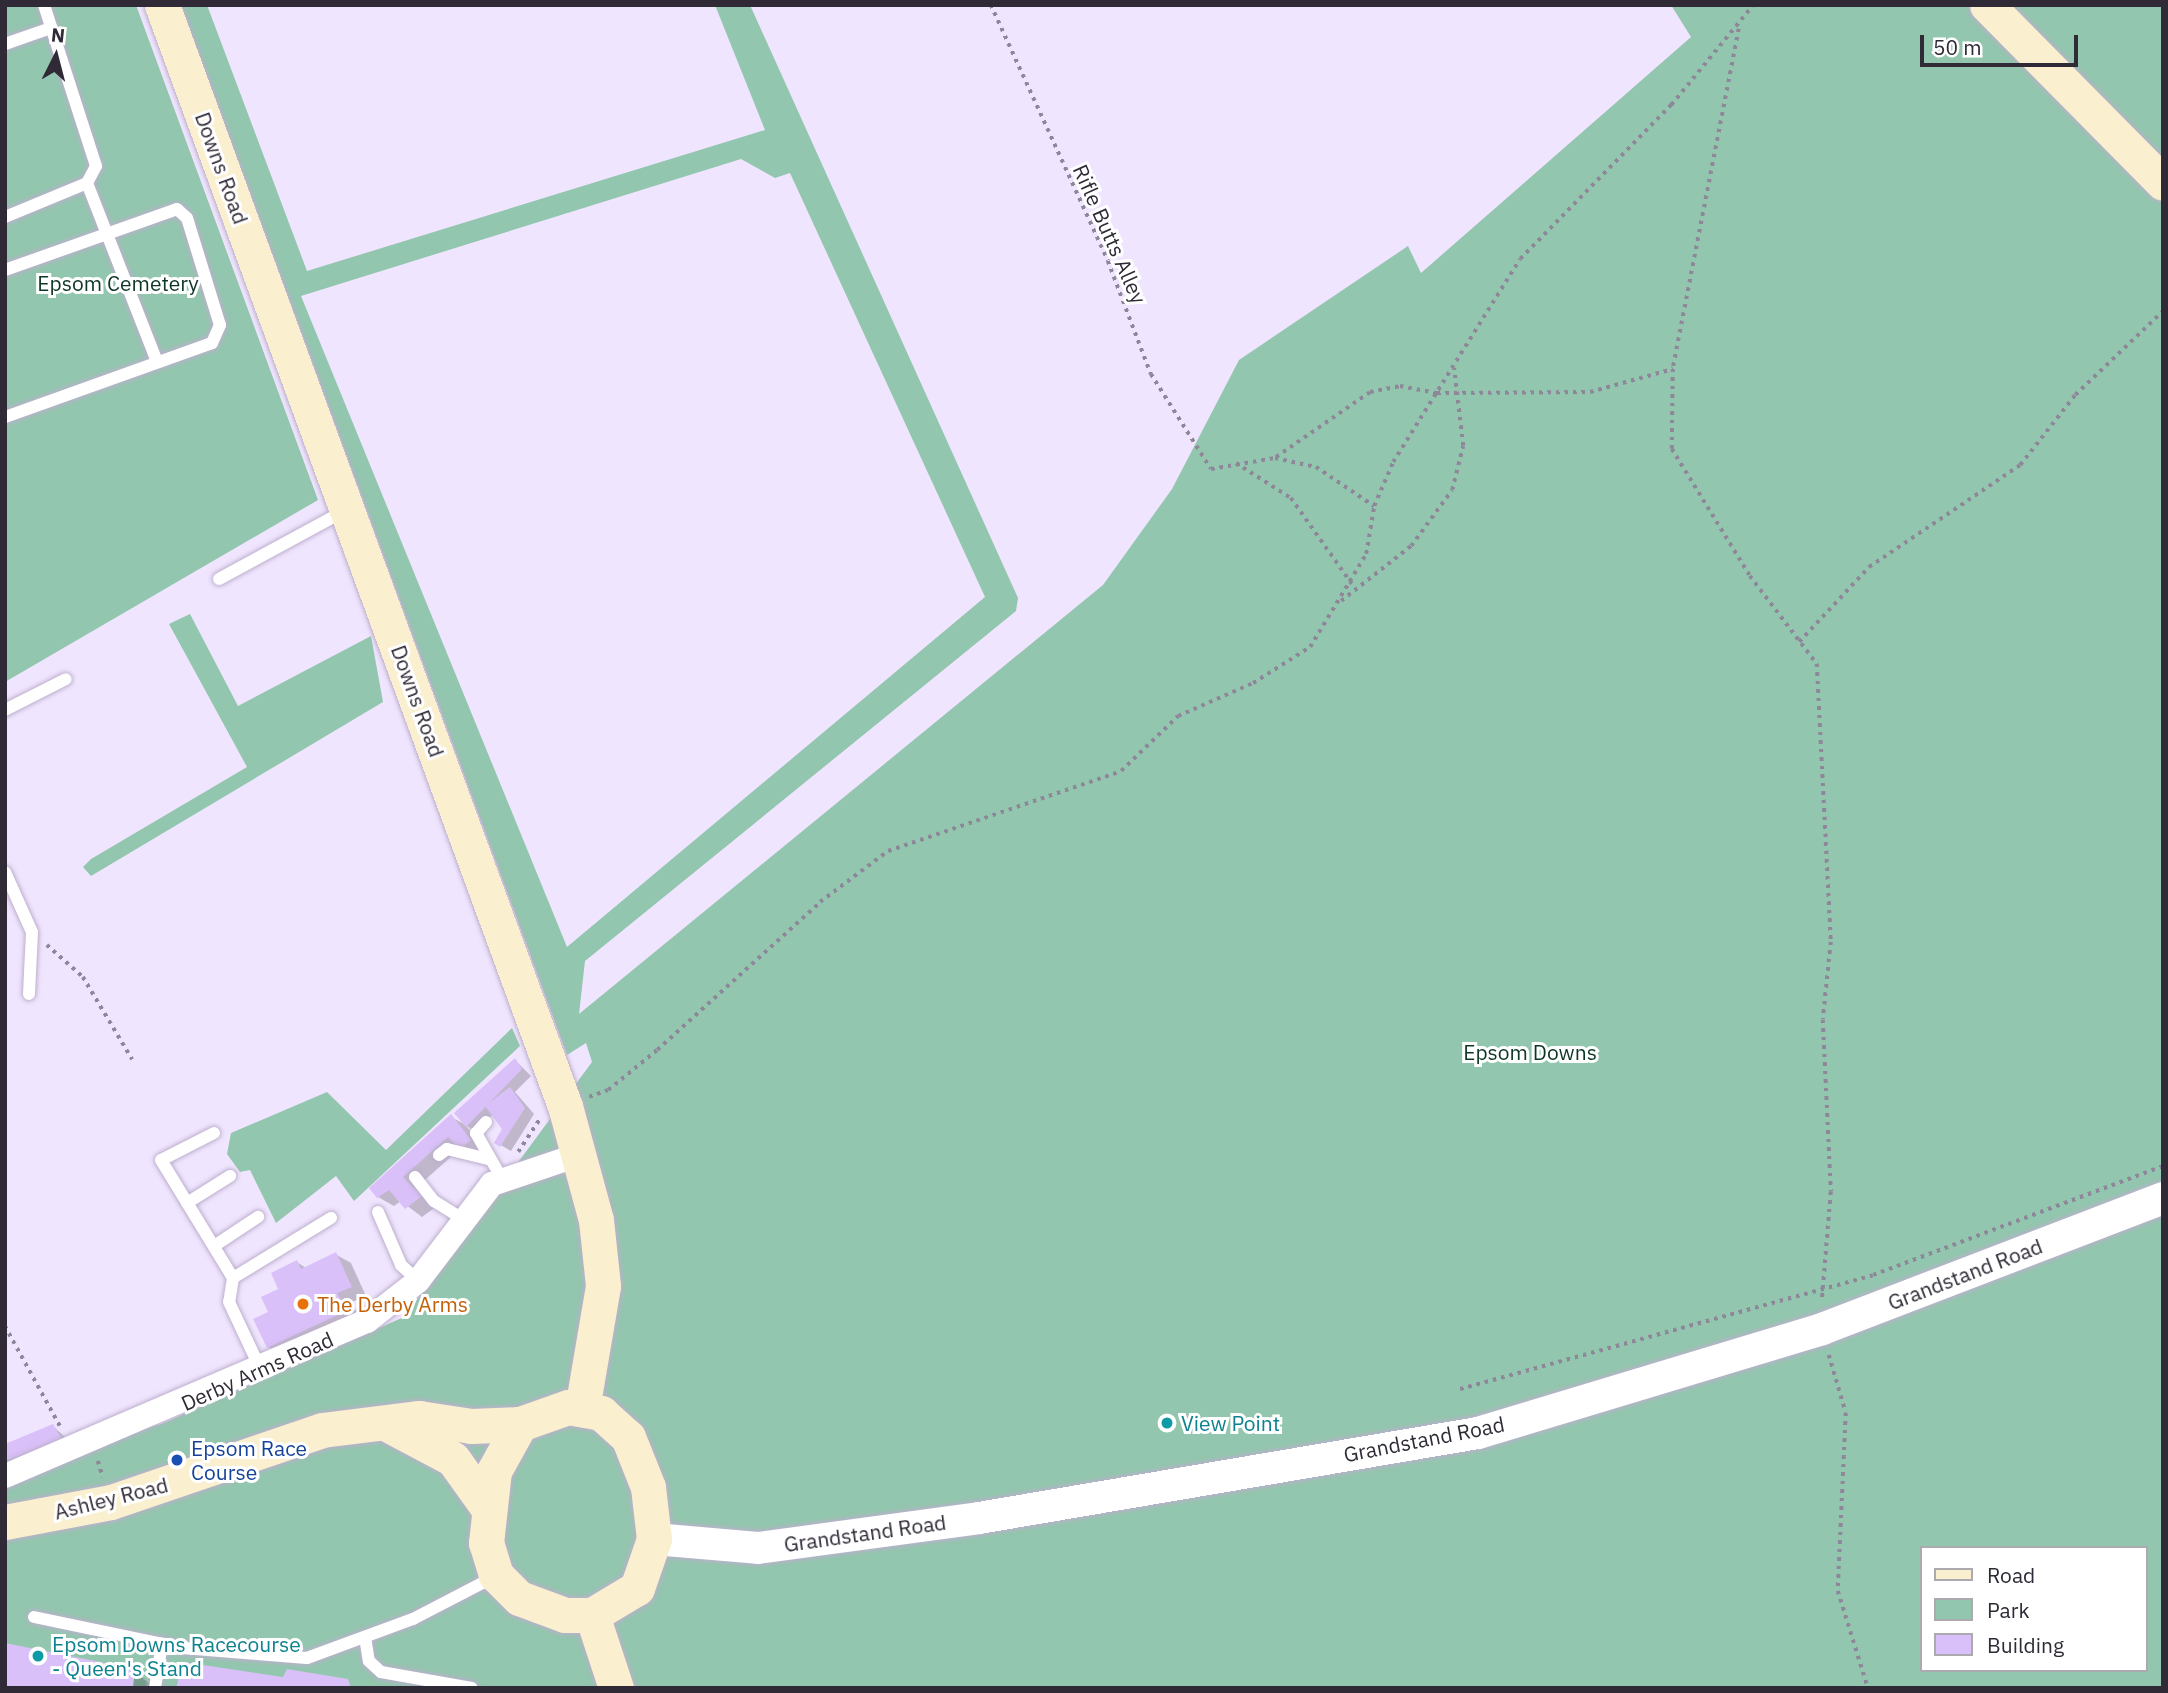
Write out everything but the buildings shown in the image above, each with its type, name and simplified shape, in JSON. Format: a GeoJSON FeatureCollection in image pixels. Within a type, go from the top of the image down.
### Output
{"type":"FeatureCollection","features":[{"type":"Feature","properties":{"kind":"main road","name":"Downs Road"},"geometry":{"type":"LineString","coordinates":[[162,5],[565,1106],[596,1220],[603,1286],[582,1409]]}},
{"type":"Feature","properties":{"kind":"main road"},"geometry":{"type":"LineString","coordinates":[[1987,5],[2163,183]]}},
{"type":"Feature","properties":{"kind":"main road"},"geometry":{"type":"LineString","coordinates":[[582,1409],[601,1413],[628,1437],[648,1487],[654,1539],[637,1588],[592,1615],[565,1615],[519,1598],[496,1575],[486,1543],[488,1508],[494,1471],[520,1423],[537,1413],[582,1409]]}},
{"type":"Feature","properties":{"kind":"main road"},"geometry":{"type":"LineString","coordinates":[[376,1420],[420,1437],[453,1460],[488,1508]]}},
{"type":"Feature","properties":{"kind":"main road","name":"Ashley Road"},"geometry":{"type":"LineString","coordinates":[[5,1522],[111,1502],[322,1430],[376,1420],[520,1423]]}},
{"type":"Feature","properties":{"kind":"main road"},"geometry":{"type":"LineString","coordinates":[[592,1615],[616,1688]]}},
{"type":"Feature","properties":{"kind":"street"},"geometry":{"type":"LineString","coordinates":[[509,1175],[578,1155]]}},
{"type":"Feature","properties":{"kind":"street","name":"Derby Arms Road"},"geometry":{"type":"LineString","coordinates":[[5,1476],[83,1447],[262,1370],[367,1321],[418,1281],[463,1219],[509,1175]]}},
{"type":"Feature","properties":{"kind":"street","name":"Grandstand Road"},"geometry":{"type":"LineString","coordinates":[[654,1539],[758,1548],[979,1518],[1478,1433],[1822,1329],[2163,1198]]}},
{"type":"Feature","properties":{"kind":"lane"},"geometry":{"type":"LineString","coordinates":[[5,217],[87,183],[96,166],[93,142],[44,5]]}},
{"type":"Feature","properties":{"kind":"lane"},"geometry":{"type":"LineString","coordinates":[[5,44],[51,28]]}},
{"type":"Feature","properties":{"kind":"lane"},"geometry":{"type":"LineString","coordinates":[[87,183],[110,232],[157,362]]}},
{"type":"Feature","properties":{"kind":"lane"},"geometry":{"type":"LineString","coordinates":[[5,270],[177,209],[187,218],[220,308],[212,343],[5,417]]}},
{"type":"Feature","properties":{"kind":"lane"},"geometry":{"type":"LineString","coordinates":[[219,579],[347,509]]}},
{"type":"Feature","properties":{"kind":"lane"},"geometry":{"type":"LineString","coordinates":[[5,710],[66,678]]}},
{"type":"Feature","properties":{"kind":"lane"},"geometry":{"type":"LineString","coordinates":[[5,872],[32,932],[29,994]]}},
{"type":"Feature","properties":{"kind":"lane"},"geometry":{"type":"LineString","coordinates":[[486,1122],[476,1133],[488,1158],[509,1175]]}},
{"type":"Feature","properties":{"kind":"lane"},"geometry":{"type":"LineString","coordinates":[[214,1133],[161,1160],[233,1278],[229,1302],[262,1370]]}},
{"type":"Feature","properties":{"kind":"lane"},"geometry":{"type":"LineString","coordinates":[[439,1155],[447,1149],[488,1158]]}},
{"type":"Feature","properties":{"kind":"lane"},"geometry":{"type":"LineString","coordinates":[[187,1203],[230,1176]]}},
{"type":"Feature","properties":{"kind":"lane"},"geometry":{"type":"LineString","coordinates":[[415,1177],[434,1201],[463,1219]]}},
{"type":"Feature","properties":{"kind":"lane"},"geometry":{"type":"LineString","coordinates":[[377,1212],[401,1265],[418,1281]]}},
{"type":"Feature","properties":{"kind":"lane"},"geometry":{"type":"LineString","coordinates":[[214,1247],[258,1217]]}},
{"type":"Feature","properties":{"kind":"lane"},"geometry":{"type":"LineString","coordinates":[[233,1278],[331,1218]]}},
{"type":"Feature","properties":{"kind":"lane"},"geometry":{"type":"LineString","coordinates":[[34,1618],[162,1644],[307,1658],[365,1637],[496,1575]]}},
{"type":"Feature","properties":{"kind":"lane"},"geometry":{"type":"LineString","coordinates":[[365,1637],[369,1661],[381,1672],[472,1688]]}},
{"type":"Feature","properties":{"kind":"lane"},"geometry":{"type":"LineString","coordinates":[[155,1688],[162,1644]]}},
{"type":"Feature","properties":{"kind":"path","name":"Rifle Butts Alley"},"geometry":{"type":"LineString","coordinates":[[991,5],[1108,261],[1151,374],[1211,469],[1236,463]]}},
{"type":"Feature","properties":{"kind":"path"},"geometry":{"type":"LineString","coordinates":[[509,1175],[515,1158],[535,1122],[565,1106],[608,1090],[820,902],[888,851],[1121,771],[1178,716],[1253,683],[1310,647],[1366,554],[1374,506],[1437,393],[1520,259],[1739,27],[1753,5]]}},
{"type":"Feature","properties":{"kind":"path"},"geometry":{"type":"LineString","coordinates":[[1739,27],[1673,369],[1672,449],[1750,576],[1816,664],[1831,942],[1823,1020],[1831,1192],[1821,1286],[1822,1329],[1846,1413],[1838,1591],[1868,1688]]}},
{"type":"Feature","properties":{"kind":"path"},"geometry":{"type":"LineString","coordinates":[[1800,642],[1869,567],[2020,465],[2076,395],[2163,312]]}},
{"type":"Feature","properties":{"kind":"path"},"geometry":{"type":"LineString","coordinates":[[1338,604],[1411,546],[1452,490],[1463,446],[1454,393],[1453,367]]}},
{"type":"Feature","properties":{"kind":"path"},"geometry":{"type":"LineString","coordinates":[[1275,458],[1370,393],[1400,386],[1437,393],[1590,392],[1673,369]]}},
{"type":"Feature","properties":{"kind":"path"},"geometry":{"type":"LineString","coordinates":[[1236,463],[1275,458],[1316,467],[1374,506]]}},
{"type":"Feature","properties":{"kind":"path"},"geometry":{"type":"LineString","coordinates":[[1236,463],[1291,498],[1355,588]]}},
{"type":"Feature","properties":{"kind":"path"},"geometry":{"type":"LineString","coordinates":[[32,932],[83,977],[132,1059]]}},
{"type":"Feature","properties":{"kind":"path"},"geometry":{"type":"LineString","coordinates":[[1460,1389],[1821,1286],[1873,1275],[2163,1166]]}},
{"type":"Feature","properties":{"kind":"path"},"geometry":{"type":"LineString","coordinates":[[5,1326],[83,1447],[111,1502]]}},
{"type":"Feature","properties":{"kind":"green space","name":"Epsom Cemetery"},"geometry":{"type":"Polygon","coordinates":[[[5,5],[136,5],[318,500],[5,682],[5,5]]]}},
{"type":"Feature","properties":{"kind":"green space","name":"Epsom Downs"},"geometry":{"type":"Polygon","coordinates":[[[181,5],[207,5],[307,271],[765,130],[715,5],[750,5],[1018,598],[1016,611],[585,961],[579,1014],[1103,585],[1172,489],[1239,360],[1408,246],[1421,273],[1691,37],[1671,5],[2163,5],[2163,1688],[5,1688],[5,1461],[161,1424],[404,1317],[592,1062],[586,1043],[567,1055],[181,5]],[[741,159],[301,296],[567,947],[985,597],[790,173],[775,178],[741,159]]]}},
{"type":"Feature","properties":{"kind":"green space"},"geometry":{"type":"Polygon","coordinates":[[[190,614],[238,706],[371,636],[383,702],[91,876],[83,867],[91,859],[247,767],[169,624],[190,614]]]}},
{"type":"Feature","properties":{"kind":"green space"},"geometry":{"type":"Polygon","coordinates":[[[512,1028],[520,1046],[354,1201],[336,1176],[276,1223],[250,1170],[240,1172],[227,1154],[231,1133],[327,1092],[386,1150],[512,1028]]]}},
{"type":"Feature","properties":{"kind":"place","name":"The Derby Arms"},"geometry":{"type":"Point","coordinates":[303,1304]}},
{"type":"Feature","properties":{"kind":"place","name":"View Point"},"geometry":{"type":"Point","coordinates":[1167,1423]}},
{"type":"Feature","properties":{"kind":"place","name":"Epsom Race Course"},"geometry":{"type":"Point","coordinates":[177,1460]}},
{"type":"Feature","properties":{"kind":"place","name":"Epsom Downs Racecourse - Queen's Stand"},"geometry":{"type":"Point","coordinates":[38,1656]}}]}
